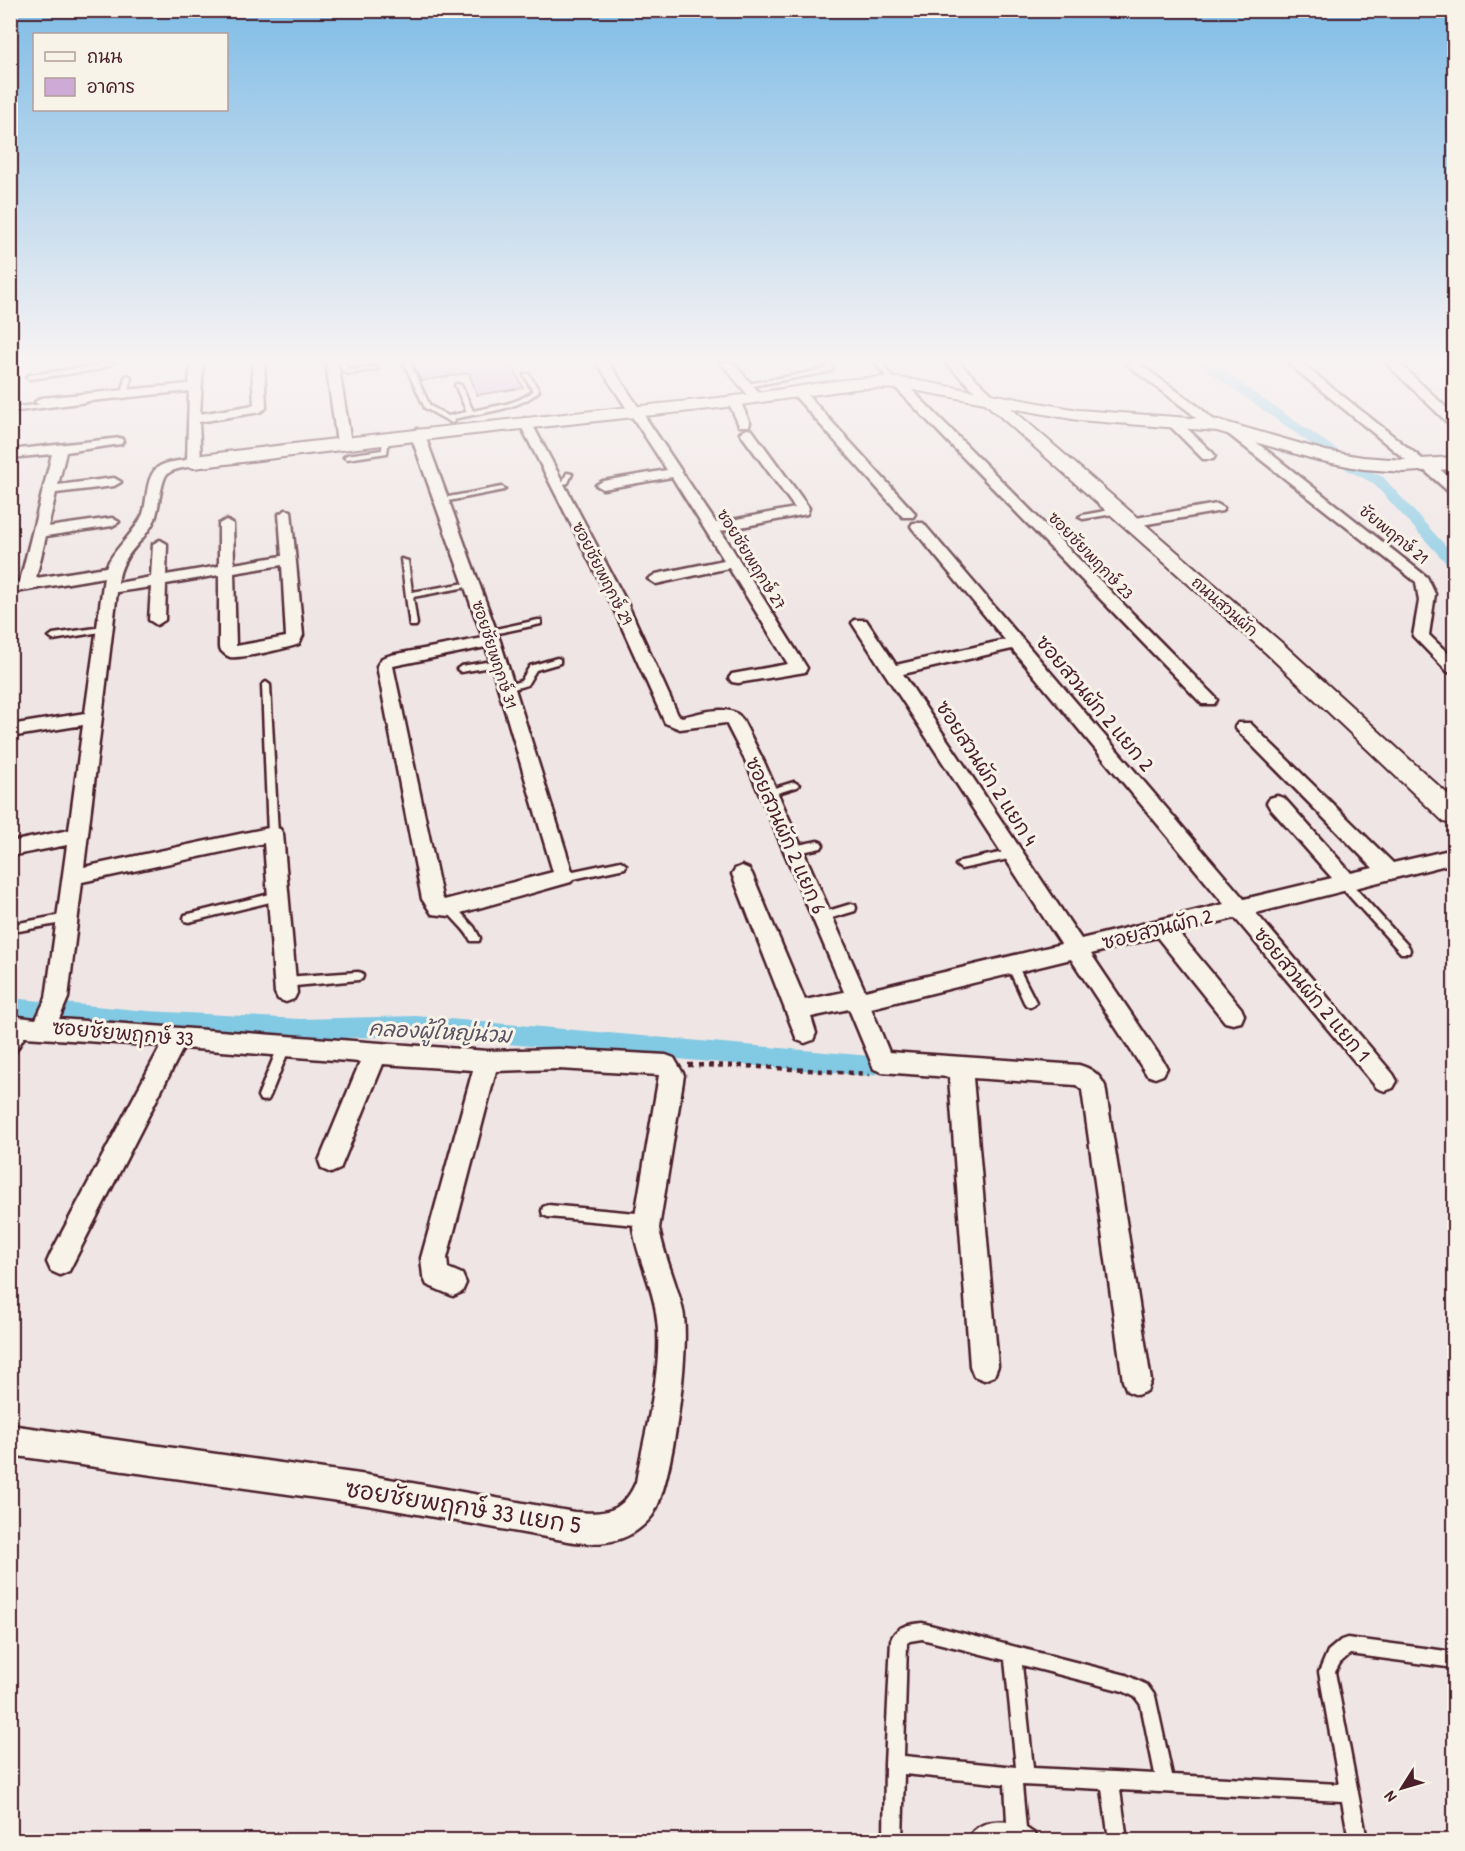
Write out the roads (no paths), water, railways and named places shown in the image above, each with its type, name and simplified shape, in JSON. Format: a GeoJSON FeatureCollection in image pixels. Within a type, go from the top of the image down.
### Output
{"type":"FeatureCollection","features":[{"type":"Feature","properties":{"kind":"street"},"geometry":{"type":"LineString","coordinates":[[10,454],[56,449]]}},
{"type":"Feature","properties":{"kind":"street"},"geometry":{"type":"LineString","coordinates":[[27,584],[60,449]]}},
{"type":"Feature","properties":{"kind":"street"},"geometry":{"type":"LineString","coordinates":[[194,449],[194,462],[346,450]]}},
{"type":"Feature","properties":{"kind":"street","name":"ซอยชัยพฤกษ์ 31"},"geometry":{"type":"LineString","coordinates":[[423,449],[491,637],[564,877]]}},
{"type":"Feature","properties":{"kind":"street","name":"ซอยชัยพฤกษ์ 29"},"geometry":{"type":"LineString","coordinates":[[538,449],[602,567],[671,719],[680,723]]}},
{"type":"Feature","properties":{"kind":"street","name":"ซอยชัยพฤกษ์ 27"},"geometry":{"type":"LineString","coordinates":[[659,449],[712,528],[799,668],[738,678]]}},
{"type":"Feature","properties":{"kind":"street"},"geometry":{"type":"LineString","coordinates":[[712,528],[802,511],[760,449]]}},
{"type":"Feature","properties":{"kind":"street","name":"ซอยสวนผัก 2 แยก 2"},"geometry":{"type":"LineString","coordinates":[[850,449],[913,520],[1239,908]]}},
{"type":"Feature","properties":{"kind":"street","name":"ซอยชัยพฤกษ์ 23"},"geometry":{"type":"LineString","coordinates":[[961,449],[1208,700]]}},
{"type":"Feature","properties":{"kind":"street","name":"ถนนสวนผัก"},"geometry":{"type":"LineString","coordinates":[[1047,449],[1274,648],[1455,816]]}},
{"type":"Feature","properties":{"kind":"street"},"geometry":{"type":"LineString","coordinates":[[1200,449],[1208,456]]}},
{"type":"Feature","properties":{"kind":"street","name":"ชัยพฤกษ์ 21"},"geometry":{"type":"LineString","coordinates":[[1257,449],[1422,580],[1428,601],[1421,636],[1455,668]]}},
{"type":"Feature","properties":{"kind":"street"},"geometry":{"type":"LineString","coordinates":[[1301,449],[1364,463],[1425,466],[1455,463]]}},
{"type":"Feature","properties":{"kind":"street"},"geometry":{"type":"LineString","coordinates":[[1404,449],[1455,489]]}},
{"type":"Feature","properties":{"kind":"street","name":"ซอยชัยพฤกษ์ 33"},"geometry":{"type":"LineString","coordinates":[[35,1023],[57,998],[111,580],[119,555],[143,529],[151,511],[158,476],[164,469],[194,462]]}},
{"type":"Feature","properties":{"kind":"street"},"geometry":{"type":"LineString","coordinates":[[603,484],[674,473]]}},
{"type":"Feature","properties":{"kind":"street"},"geometry":{"type":"LineString","coordinates":[[50,490],[114,482]]}},
{"type":"Feature","properties":{"kind":"street"},"geometry":{"type":"LineString","coordinates":[[1123,517],[1217,508]]}},
{"type":"Feature","properties":{"kind":"street"},"geometry":{"type":"LineString","coordinates":[[226,524],[227,648],[234,652],[293,640],[295,635],[286,514]]}},
{"type":"Feature","properties":{"kind":"street"},"geometry":{"type":"LineString","coordinates":[[39,533],[112,522]]}},
{"type":"Feature","properties":{"kind":"street"},"geometry":{"type":"LineString","coordinates":[[157,620],[160,544]]}},
{"type":"Feature","properties":{"kind":"street"},"geometry":{"type":"LineString","coordinates":[[10,588],[27,584],[111,580],[159,581],[289,558]]}},
{"type":"Feature","properties":{"kind":"street"},"geometry":{"type":"LineString","coordinates":[[656,579],[733,563]]}},
{"type":"Feature","properties":{"kind":"street","name":"ซอยสวนผัก 2 แยก 4"},"geometry":{"type":"LineString","coordinates":[[860,623],[1155,1068]]}},
{"type":"Feature","properties":{"kind":"street"},"geometry":{"type":"LineString","coordinates":[[491,637],[397,659],[388,662],[385,666],[432,899],[439,908],[450,908],[564,877]]}},
{"type":"Feature","properties":{"kind":"street"},"geometry":{"type":"LineString","coordinates":[[893,671],[1014,643]]}},
{"type":"Feature","properties":{"kind":"street","name":"ซอยสวนผัก 2 แยก 6"},"geometry":{"type":"LineString","coordinates":[[680,723],[725,716],[732,719],[793,850],[858,1000],[862,1017],[882,1062],[960,1066]]}},
{"type":"Feature","properties":{"kind":"street"},"geometry":{"type":"LineString","coordinates":[[10,731],[94,717]]}},
{"type":"Feature","properties":{"kind":"street"},"geometry":{"type":"LineString","coordinates":[[1244,727],[1389,872]]}},
{"type":"Feature","properties":{"kind":"street"},"geometry":{"type":"LineString","coordinates":[[1278,803],[1346,882]]}},
{"type":"Feature","properties":{"kind":"street"},"geometry":{"type":"LineString","coordinates":[[72,877],[273,834],[285,987]]}},
{"type":"Feature","properties":{"kind":"street"},"geometry":{"type":"LineString","coordinates":[[10,849],[77,836]]}},
{"type":"Feature","properties":{"kind":"street","name":"ซอยสวนผัก 2"},"geometry":{"type":"LineString","coordinates":[[798,1011],[858,1000],[1012,965],[1455,855]]}},
{"type":"Feature","properties":{"kind":"street"},"geometry":{"type":"LineString","coordinates":[[742,874],[805,1033]]}},
{"type":"Feature","properties":{"kind":"street","name":"ซอยสวนผัก 2 แยก 1"},"geometry":{"type":"LineString","coordinates":[[1239,908],[1385,1081]]}},
{"type":"Feature","properties":{"kind":"street"},"geometry":{"type":"LineString","coordinates":[[1162,927],[1233,1015]]}},
{"type":"Feature","properties":{"kind":"street","name":"ซอยชัยพฤกษ์ 33"},"geometry":{"type":"LineString","coordinates":[[35,1023],[375,1054],[487,1061],[559,1059],[666,1065]]}},
{"type":"Feature","properties":{"kind":"street"},"geometry":{"type":"LineString","coordinates":[[60,1262],[177,1037]]}},
{"type":"Feature","properties":{"kind":"street"},"geometry":{"type":"LineString","coordinates":[[331,1161],[375,1054]]}},
{"type":"Feature","properties":{"kind":"street"},"geometry":{"type":"LineString","coordinates":[[453,1283],[436,1276],[434,1258],[487,1061]]}},
{"type":"Feature","properties":{"kind":"street","name":"ซอยชัยพฤกษ์ 33 แยก 5"},"geometry":{"type":"LineString","coordinates":[[10,1440],[367,1490],[574,1527],[603,1529],[624,1521],[642,1504],[651,1484],[670,1371],[672,1342],[670,1312],[649,1247],[647,1220],[672,1075],[666,1065]]}},
{"type":"Feature","properties":{"kind":"street"},"geometry":{"type":"LineString","coordinates":[[984,1366],[960,1066],[1079,1076],[1087,1079],[1093,1086],[1137,1381]]}},
{"type":"Feature","properties":{"kind":"lane"},"geometry":{"type":"LineString","coordinates":[[556,485],[566,482],[569,474]]}},
{"type":"Feature","properties":{"kind":"lane"},"geometry":{"type":"LineString","coordinates":[[442,500],[502,489]]}},
{"type":"Feature","properties":{"kind":"lane"},"geometry":{"type":"LineString","coordinates":[[1083,517],[1123,517]]}},
{"type":"Feature","properties":{"kind":"lane"},"geometry":{"type":"LineString","coordinates":[[404,561],[413,624]]}},
{"type":"Feature","properties":{"kind":"lane"},"geometry":{"type":"LineString","coordinates":[[409,595],[472,584]]}},
{"type":"Feature","properties":{"kind":"lane"},"geometry":{"type":"LineString","coordinates":[[491,637],[538,622]]}},
{"type":"Feature","properties":{"kind":"lane"},"geometry":{"type":"LineString","coordinates":[[53,637],[103,628]]}},
{"type":"Feature","properties":{"kind":"lane"},"geometry":{"type":"LineString","coordinates":[[507,688],[524,683],[533,668],[557,661]]}},
{"type":"Feature","properties":{"kind":"lane"},"geometry":{"type":"LineString","coordinates":[[461,669],[499,663]]}},
{"type":"Feature","properties":{"kind":"lane"},"geometry":{"type":"LineString","coordinates":[[266,685],[273,834]]}},
{"type":"Feature","properties":{"kind":"lane"},"geometry":{"type":"LineString","coordinates":[[768,793],[794,785]]}},
{"type":"Feature","properties":{"kind":"lane"},"geometry":{"type":"LineString","coordinates":[[793,850],[818,845]]}},
{"type":"Feature","properties":{"kind":"lane"},"geometry":{"type":"LineString","coordinates":[[961,865],[1014,855]]}},
{"type":"Feature","properties":{"kind":"lane"},"geometry":{"type":"LineString","coordinates":[[564,877],[621,865]]}},
{"type":"Feature","properties":{"kind":"lane"},"geometry":{"type":"LineString","coordinates":[[1346,882],[1405,950]]}},
{"type":"Feature","properties":{"kind":"lane"},"geometry":{"type":"LineString","coordinates":[[189,918],[278,896]]}},
{"type":"Feature","properties":{"kind":"lane"},"geometry":{"type":"LineString","coordinates":[[450,908],[460,921],[471,928],[475,938]]}},
{"type":"Feature","properties":{"kind":"lane"},"geometry":{"type":"LineString","coordinates":[[822,917],[851,908]]}},
{"type":"Feature","properties":{"kind":"lane"},"geometry":{"type":"LineString","coordinates":[[19,927],[67,918]]}},
{"type":"Feature","properties":{"kind":"lane"},"geometry":{"type":"LineString","coordinates":[[1012,965],[1030,1002]]}},
{"type":"Feature","properties":{"kind":"lane"},"geometry":{"type":"LineString","coordinates":[[285,987],[358,976]]}},
{"type":"Feature","properties":{"kind":"lane"},"geometry":{"type":"LineString","coordinates":[[10,1050],[35,1023]]}},
{"type":"Feature","properties":{"kind":"lane"},"geometry":{"type":"LineString","coordinates":[[264,1096],[284,1047]]}},
{"type":"Feature","properties":{"kind":"lane"},"geometry":{"type":"LineString","coordinates":[[548,1211],[647,1220]]}},
{"type":"Feature","properties":{"kind":"lane"},"geometry":{"type":"LineString","coordinates":[[893,1840],[899,1640],[906,1633],[922,1631],[1126,1683],[1141,1692],[1149,1702],[1165,1783]]}},
{"type":"Feature","properties":{"kind":"lane"},"geometry":{"type":"LineString","coordinates":[[1358,1840],[1327,1672],[1334,1657],[1347,1646],[1455,1660]]}},
{"type":"Feature","properties":{"kind":"lane"},"geometry":{"type":"LineString","coordinates":[[977,1840],[997,1829],[1023,1836],[1013,1654]]}},
{"type":"Feature","properties":{"kind":"lane"},"geometry":{"type":"LineString","coordinates":[[894,1764],[1019,1776],[1350,1794]]}},
{"type":"Feature","properties":{"kind":"lane"},"geometry":{"type":"LineString","coordinates":[[1110,1780],[1118,1840]]}},
{"type":"Feature","properties":{"kind":"waterway"},"geometry":{"type":"LineString","coordinates":[[1327,449],[1354,468],[1378,480],[1454,563]]}},
{"type":"Feature","properties":{"kind":"waterway","name":"คลองผู้ใหญ่น่วม"},"geometry":{"type":"LineString","coordinates":[[10,1007],[148,1021],[301,1029],[416,1026],[870,1066]]}}]}
